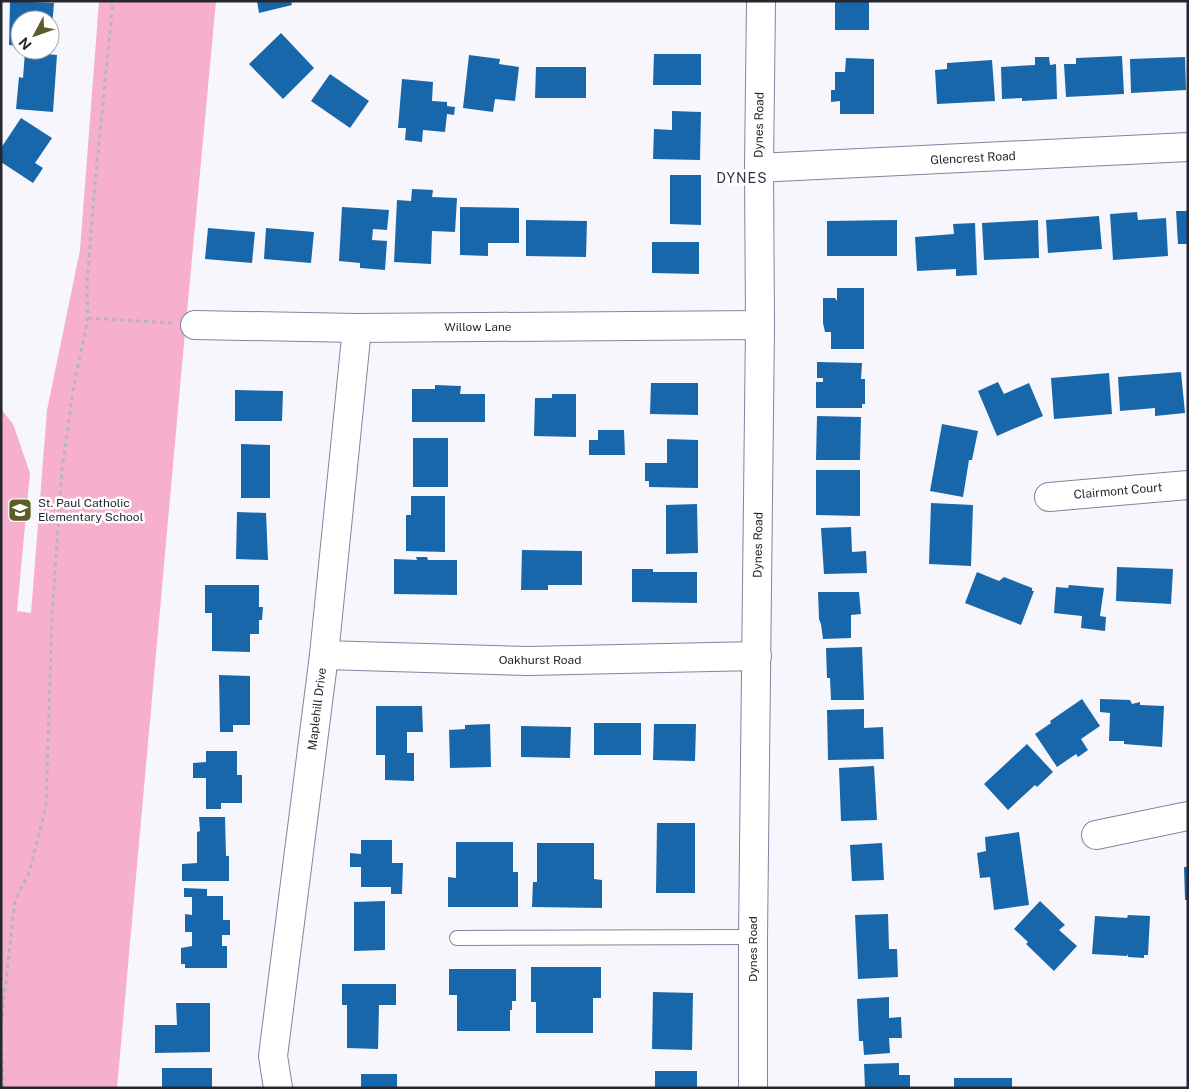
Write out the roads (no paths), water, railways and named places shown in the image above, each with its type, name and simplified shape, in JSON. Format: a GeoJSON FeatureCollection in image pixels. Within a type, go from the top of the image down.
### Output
{"type":"FeatureCollection","features":[{"type":"Feature","properties":{"kind":"street","name":"Dynes Road"},"geometry":{"type":"LineString","coordinates":[[753,1088],[752,937],[757,656],[761,1]]}},
{"type":"Feature","properties":{"kind":"street","name":"Glencrest Road"},"geometry":{"type":"LineString","coordinates":[[759,168],[1188,147]]}},
{"type":"Feature","properties":{"kind":"street","name":"Willow Lane"},"geometry":{"type":"LineString","coordinates":[[195,325],[357,328],[760,325]]}},
{"type":"Feature","properties":{"kind":"street","name":"Maplehill Drive"},"geometry":{"type":"LineString","coordinates":[[278,1088],[273,1056],[324,655],[357,328]]}},
{"type":"Feature","properties":{"kind":"street","name":"Clairmont Court"},"geometry":{"type":"LineString","coordinates":[[1048,497],[1188,485]]}},
{"type":"Feature","properties":{"kind":"street","name":"Oakhurst Road"},"geometry":{"type":"LineString","coordinates":[[324,655],[529,661],[757,656]]}},
{"type":"Feature","properties":{"kind":"street"},"geometry":{"type":"LineString","coordinates":[[1096,835],[1188,816]]}},
{"type":"Feature","properties":{"kind":"lane"},"geometry":{"type":"LineString","coordinates":[[456,938],[752,937]]}},
{"type":"Feature","properties":{"kind":"place","name":"St. Paul Catholic Elementary School"},"geometry":{"type":"Point","coordinates":[20,510]}},
{"type":"Feature","properties":{"kind":"district","name":"DYNES"},"geometry":{"type":"Point","coordinates":[742,178]}}]}
